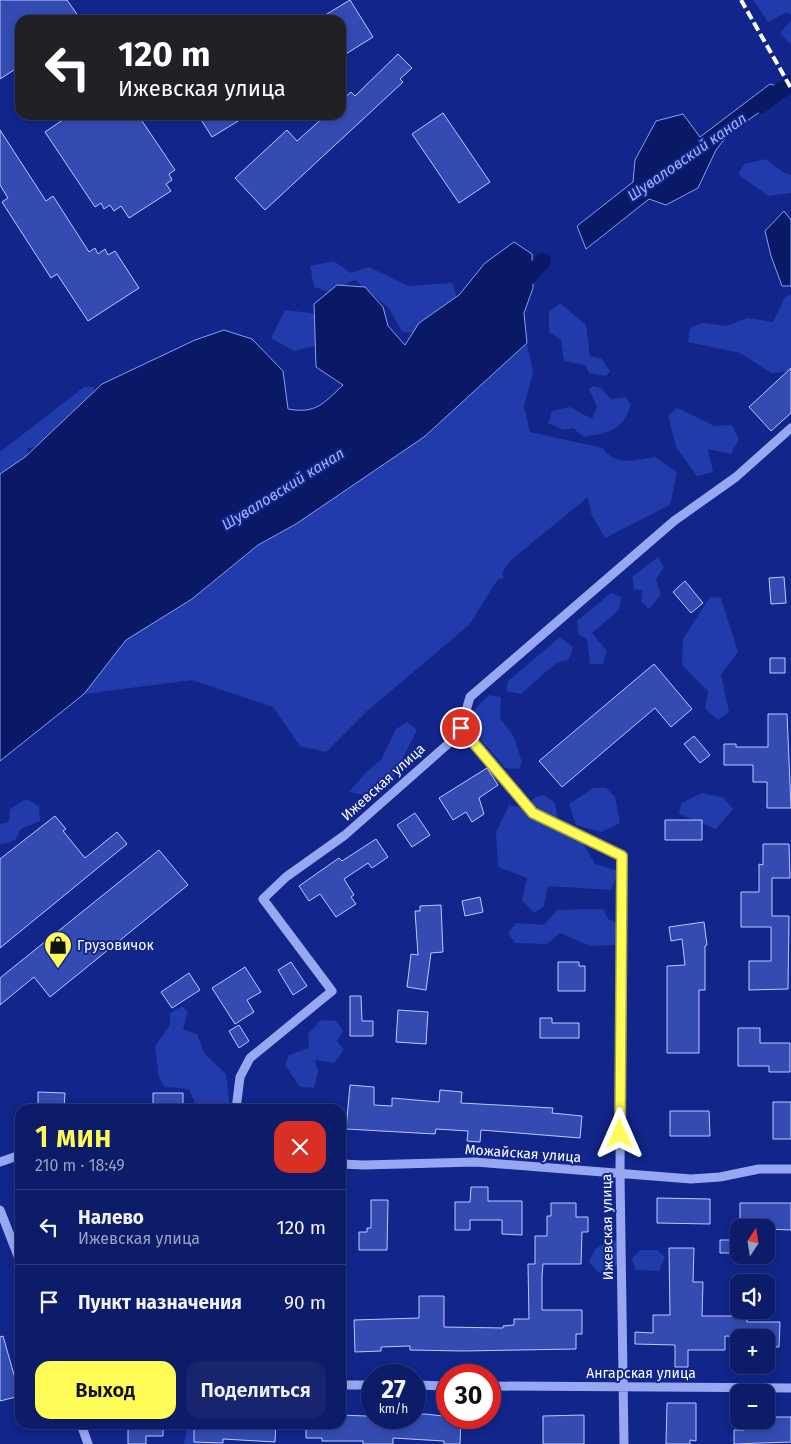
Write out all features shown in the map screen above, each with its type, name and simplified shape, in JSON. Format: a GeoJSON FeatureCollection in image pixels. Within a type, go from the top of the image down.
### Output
{"type":"FeatureCollection","features":[{"type":"Feature","properties":{"kind":"street"},"geometry":{"type":"LineString","coordinates":[[461,728],[470,697],[674,521],[736,477],[791,428]]}},
{"type":"Feature","properties":{"kind":"street","name":"Ижевская улица"},"geometry":{"type":"LineString","coordinates":[[237,1104],[240,1077],[250,1058],[332,991],[263,899],[286,877],[345,835],[448,744],[461,728],[533,813],[622,856],[620,1174],[624,1444]]}},
{"type":"Feature","properties":{"kind":"street"},"geometry":{"type":"LineString","coordinates":[[0,1162],[15,1157]]}},
{"type":"Feature","properties":{"kind":"street","name":"Можайская улица"},"geometry":{"type":"LineString","coordinates":[[346,1164],[475,1162],[691,1179],[720,1177],[759,1169],[791,1169]]}},
{"type":"Feature","properties":{"kind":"street"},"geometry":{"type":"LineString","coordinates":[[0,1210],[15,1249]]}},
{"type":"Feature","properties":{"kind":"street"},"geometry":{"type":"LineString","coordinates":[[346,1385],[361,1385]]}},
{"type":"Feature","properties":{"kind":"street","name":"Ангарская улица"},"geometry":{"type":"LineString","coordinates":[[501,1386],[791,1388]]}},
{"type":"Feature","properties":{"kind":"street"},"geometry":{"type":"LineString","coordinates":[[83,1429],[88,1444]]}},
{"type":"Feature","properties":{"kind":"shaded area"},"geometry":{"type":"Polygon","coordinates":[[[753,0],[791,0],[791,15],[787,12],[768,22],[753,0]]]}},
{"type":"Feature","properties":{"kind":"shaded area"},"geometry":{"type":"Polygon","coordinates":[[[791,21],[791,45],[780,33],[791,21]]]}},
{"type":"Feature","properties":{"kind":"shaded area"},"geometry":{"type":"Polygon","coordinates":[[[766,159],[783,172],[791,175],[791,193],[768,196],[738,174],[744,164],[766,159]]]}},
{"type":"Feature","properties":{"kind":"shaded area"},"geometry":{"type":"Polygon","coordinates":[[[334,261],[351,273],[369,267],[408,286],[452,283],[458,300],[420,333],[402,332],[389,308],[355,280],[329,292],[314,287],[310,266],[334,261]]]}},
{"type":"Feature","properties":{"kind":"shaded area"},"geometry":{"type":"Polygon","coordinates":[[[791,294],[791,371],[771,373],[740,353],[688,342],[690,328],[703,323],[726,326],[748,318],[773,322],[785,297],[791,294]]]}},
{"type":"Feature","properties":{"kind":"shaded area"},"geometry":{"type":"Polygon","coordinates":[[[560,303],[586,325],[590,356],[602,359],[610,371],[606,376],[589,373],[585,365],[564,361],[561,340],[549,332],[549,312],[560,303]]]}},
{"type":"Feature","properties":{"kind":"shaded area"},"geometry":{"type":"Polygon","coordinates":[[[285,310],[319,314],[319,345],[294,351],[271,338],[285,310]]]}},
{"type":"Feature","properties":{"kind":"shaded area"},"geometry":{"type":"Polygon","coordinates":[[[527,343],[533,373],[524,406],[530,432],[603,448],[613,458],[619,460],[626,461],[655,457],[677,472],[670,505],[605,538],[591,514],[588,497],[510,561],[502,573],[504,578],[498,579],[469,625],[366,712],[326,752],[300,746],[273,707],[192,680],[84,694],[125,640],[192,599],[258,545],[296,524],[424,437],[527,343]]]}},
{"type":"Feature","properties":{"kind":"shaded area"},"geometry":{"type":"Polygon","coordinates":[[[593,386],[601,388],[611,399],[626,397],[631,405],[619,426],[608,432],[584,437],[573,428],[564,430],[548,423],[552,411],[570,407],[592,419],[597,407],[589,389],[593,386]]]}},
{"type":"Feature","properties":{"kind":"shaded area"},"geometry":{"type":"Polygon","coordinates":[[[84,387],[94,387],[94,395],[47,445],[28,448],[25,466],[0,481],[0,452],[84,387]]]}},
{"type":"Feature","properties":{"kind":"shaded area"},"geometry":{"type":"Polygon","coordinates":[[[677,408],[715,426],[732,425],[739,439],[731,454],[708,449],[713,472],[697,476],[676,447],[668,415],[677,408]]]}},
{"type":"Feature","properties":{"kind":"shaded area"},"geometry":{"type":"Polygon","coordinates":[[[658,557],[664,567],[656,579],[661,595],[649,609],[641,602],[642,591],[634,589],[632,577],[658,557]]]}},
{"type":"Feature","properties":{"kind":"shaded area"},"geometry":{"type":"Polygon","coordinates":[[[611,593],[621,597],[619,610],[592,633],[607,651],[603,664],[590,664],[587,639],[578,634],[577,621],[611,593]]]}},
{"type":"Feature","properties":{"kind":"shaded area"},"geometry":{"type":"Polygon","coordinates":[[[710,597],[721,598],[738,652],[721,675],[729,712],[718,720],[705,709],[708,691],[682,665],[683,639],[710,597]]]}},
{"type":"Feature","properties":{"kind":"shaded area"},"geometry":{"type":"Polygon","coordinates":[[[560,637],[573,647],[569,659],[556,663],[521,694],[506,691],[508,681],[560,637]]]}},
{"type":"Feature","properties":{"kind":"shaded area"},"geometry":{"type":"Polygon","coordinates":[[[489,695],[501,697],[500,718],[514,737],[522,762],[519,769],[505,768],[471,728],[470,714],[489,695]]]}},
{"type":"Feature","properties":{"kind":"shaded area"},"geometry":{"type":"Polygon","coordinates":[[[407,722],[417,730],[391,782],[370,796],[349,792],[367,771],[381,760],[396,729],[407,722]]]}},
{"type":"Feature","properties":{"kind":"shaded area"},"geometry":{"type":"Polygon","coordinates":[[[593,788],[606,788],[615,797],[620,823],[602,832],[576,825],[569,804],[593,788]]]}},
{"type":"Feature","properties":{"kind":"shaded area"},"geometry":{"type":"Polygon","coordinates":[[[702,793],[724,798],[733,809],[716,829],[679,814],[681,803],[702,793]]]}},
{"type":"Feature","properties":{"kind":"shaded area"},"geometry":{"type":"Polygon","coordinates":[[[544,795],[555,803],[559,828],[581,840],[595,864],[619,871],[611,890],[548,886],[544,906],[534,913],[522,900],[527,878],[498,867],[496,832],[509,805],[526,809],[534,798],[544,795]]]}},
{"type":"Feature","properties":{"kind":"shaded area"},"geometry":{"type":"Polygon","coordinates":[[[26,799],[39,806],[40,821],[21,829],[15,840],[0,845],[0,824],[9,822],[10,809],[26,799]]]}},
{"type":"Feature","properties":{"kind":"shaded area"},"geometry":{"type":"Polygon","coordinates":[[[603,909],[608,919],[618,924],[615,945],[590,946],[560,933],[547,944],[515,943],[508,933],[516,923],[544,925],[557,910],[603,909]]]}},
{"type":"Feature","properties":{"kind":"shaded area"},"geometry":{"type":"Polygon","coordinates":[[[182,1006],[188,1011],[183,1029],[197,1034],[204,1053],[226,1074],[229,1104],[196,1104],[189,1089],[165,1087],[159,1078],[155,1046],[170,1025],[170,1013],[182,1006]]]}},
{"type":"Feature","properties":{"kind":"shaded area"},"geometry":{"type":"Polygon","coordinates":[[[321,1020],[336,1021],[343,1031],[337,1041],[344,1050],[334,1063],[315,1060],[318,1071],[314,1088],[300,1087],[285,1065],[289,1055],[309,1048],[308,1034],[321,1020]]]}},
{"type":"Feature","properties":{"kind":"shaded area"},"geometry":{"type":"Polygon","coordinates":[[[610,1240],[623,1242],[625,1255],[610,1272],[599,1273],[589,1262],[595,1249],[610,1240]]]}},
{"type":"Feature","properties":{"kind":"shaded area"},"geometry":{"type":"Polygon","coordinates":[[[640,1250],[657,1250],[665,1257],[659,1271],[635,1270],[632,1259],[640,1250]]]}},
{"type":"Feature","properties":{"kind":"shaded area"},"geometry":{"type":"Polygon","coordinates":[[[187,1429],[203,1429],[217,1444],[184,1444],[187,1429]]]}},
{"type":"Feature","properties":{"kind":"water"},"geometry":{"type":"Polygon","coordinates":[[[770,84],[780,87],[776,101],[729,133],[716,150],[698,188],[666,205],[649,199],[586,249],[577,226],[633,182],[635,160],[656,121],[683,114],[700,137],[770,84]]]}},
{"type":"Feature","properties":{"kind":"water"},"geometry":{"type":"Polygon","coordinates":[[[784,211],[791,220],[791,286],[782,286],[771,256],[765,231],[784,211]]]}},
{"type":"Feature","properties":{"kind":"water"},"geometry":{"type":"Polygon","coordinates":[[[514,242],[532,254],[533,288],[524,313],[527,343],[424,437],[296,524],[258,545],[192,599],[126,640],[84,694],[0,761],[0,474],[25,457],[102,384],[195,340],[224,330],[252,339],[283,371],[288,409],[312,409],[324,402],[343,385],[316,367],[314,304],[337,285],[365,287],[383,307],[388,326],[405,345],[419,323],[459,295],[485,263],[514,242]]]}},
{"type":"Feature","properties":{"kind":"building"},"geometry":{"type":"Polygon","coordinates":[[[0,0],[67,0],[78,15],[15,15],[15,69],[0,79],[0,0]]]}},
{"type":"Feature","properties":{"kind":"building"},"geometry":{"type":"Polygon","coordinates":[[[350,0],[373,37],[346,54],[346,15],[325,15],[350,0]]]}},
{"type":"Feature","properties":{"kind":"building"},"geometry":{"type":"Polygon","coordinates":[[[398,54],[412,68],[400,79],[403,82],[265,210],[235,178],[287,130],[297,141],[320,120],[346,120],[346,96],[351,92],[355,96],[398,54]]]}},
{"type":"Feature","properties":{"kind":"building"},"geometry":{"type":"Polygon","coordinates":[[[443,113],[490,182],[459,203],[412,134],[443,113]]]}},
{"type":"Feature","properties":{"kind":"building"},"geometry":{"type":"Polygon","coordinates":[[[63,120],[141,120],[175,170],[169,174],[172,180],[166,184],[171,191],[129,218],[121,206],[114,211],[110,205],[104,209],[101,203],[95,207],[45,132],[63,120]]]}},
{"type":"Feature","properties":{"kind":"building"},"geometry":{"type":"Polygon","coordinates":[[[201,120],[240,120],[212,137],[201,120]]]}},
{"type":"Feature","properties":{"kind":"building"},"geometry":{"type":"Polygon","coordinates":[[[0,130],[46,201],[53,196],[89,252],[95,248],[98,254],[105,249],[108,255],[115,251],[139,288],[88,321],[57,274],[51,278],[2,202],[8,198],[0,185],[0,130]]]}},
{"type":"Feature","properties":{"kind":"building"},"geometry":{"type":"Polygon","coordinates":[[[791,368],[791,413],[771,431],[749,407],[791,368]]]}},
{"type":"Feature","properties":{"kind":"building"},"geometry":{"type":"Polygon","coordinates":[[[784,577],[786,603],[771,604],[769,578],[784,577]]]}},
{"type":"Feature","properties":{"kind":"building"},"geometry":{"type":"Polygon","coordinates":[[[685,581],[703,603],[691,613],[673,592],[685,581]]]}},
{"type":"Feature","properties":{"kind":"building"},"geometry":{"type":"Polygon","coordinates":[[[770,658],[785,658],[785,673],[770,673],[770,658]]]}},
{"type":"Feature","properties":{"kind":"building"},"geometry":{"type":"Polygon","coordinates":[[[654,664],[692,709],[671,727],[655,708],[562,787],[539,761],[654,664]]]}},
{"type":"Feature","properties":{"kind":"building"},"geometry":{"type":"Polygon","coordinates":[[[768,714],[787,714],[791,808],[767,808],[767,782],[753,782],[753,765],[724,765],[724,744],[736,744],[736,747],[768,747],[768,714]]]}},
{"type":"Feature","properties":{"kind":"building"},"geometry":{"type":"Polygon","coordinates":[[[694,736],[710,755],[700,763],[684,744],[694,736]]]}},
{"type":"Feature","properties":{"kind":"building"},"geometry":{"type":"Polygon","coordinates":[[[487,768],[498,785],[479,798],[484,814],[472,822],[466,812],[453,820],[439,798],[487,768]]]}},
{"type":"Feature","properties":{"kind":"building"},"geometry":{"type":"Polygon","coordinates":[[[415,813],[430,835],[412,847],[397,825],[415,813]]]}},
{"type":"Feature","properties":{"kind":"building"},"geometry":{"type":"Polygon","coordinates":[[[55,816],[66,829],[63,831],[85,858],[117,832],[127,844],[0,948],[0,859],[55,816]]]}},
{"type":"Feature","properties":{"kind":"building"},"geometry":{"type":"Polygon","coordinates":[[[665,820],[702,820],[702,840],[665,840],[665,820]]]}},
{"type":"Feature","properties":{"kind":"building"},"geometry":{"type":"Polygon","coordinates":[[[376,839],[388,857],[372,868],[368,863],[344,879],[354,895],[351,897],[356,904],[336,917],[320,894],[309,901],[299,886],[339,858],[342,861],[376,839]]]}},
{"type":"Feature","properties":{"kind":"building"},"geometry":{"type":"Polygon","coordinates":[[[763,844],[789,844],[790,878],[772,878],[772,916],[789,916],[788,989],[749,990],[749,961],[771,961],[771,927],[741,927],[741,892],[759,892],[759,864],[763,865],[763,844]]]}},
{"type":"Feature","properties":{"kind":"building"},"geometry":{"type":"Polygon","coordinates":[[[159,850],[188,885],[50,997],[34,977],[0,1005],[0,978],[159,850]]]}},
{"type":"Feature","properties":{"kind":"building"},"geometry":{"type":"Polygon","coordinates":[[[480,897],[483,912],[465,916],[462,901],[480,897]]]}},
{"type":"Feature","properties":{"kind":"building"},"geometry":{"type":"Polygon","coordinates":[[[441,905],[443,952],[431,953],[426,990],[407,987],[411,954],[418,955],[415,911],[420,911],[420,906],[441,905]]]}},
{"type":"Feature","properties":{"kind":"building"},"geometry":{"type":"Polygon","coordinates":[[[704,922],[707,945],[705,946],[705,990],[699,990],[699,1053],[667,1053],[667,966],[685,965],[682,939],[671,941],[669,927],[704,922]]]}},
{"type":"Feature","properties":{"kind":"building"},"geometry":{"type":"Polygon","coordinates":[[[291,962],[307,986],[293,995],[278,970],[291,962]]]}},
{"type":"Feature","properties":{"kind":"building"},"geometry":{"type":"Polygon","coordinates":[[[558,962],[579,962],[579,966],[585,966],[585,991],[558,991],[558,962]]]}},
{"type":"Feature","properties":{"kind":"building"},"geometry":{"type":"Polygon","coordinates":[[[245,967],[261,992],[247,1000],[254,1012],[235,1024],[212,988],[245,967]]]}},
{"type":"Feature","properties":{"kind":"building"},"geometry":{"type":"Polygon","coordinates":[[[189,973],[200,990],[172,1008],[161,992],[189,973]]]}},
{"type":"Feature","properties":{"kind":"building"},"geometry":{"type":"Polygon","coordinates":[[[350,996],[361,996],[362,1021],[373,1021],[373,1036],[350,1036],[350,996]]]}},
{"type":"Feature","properties":{"kind":"building"},"geometry":{"type":"Polygon","coordinates":[[[398,1010],[428,1012],[426,1044],[396,1042],[398,1010]]]}},
{"type":"Feature","properties":{"kind":"building"},"geometry":{"type":"Polygon","coordinates":[[[540,1018],[552,1018],[552,1023],[579,1023],[579,1038],[540,1038],[540,1018]]]}},
{"type":"Feature","properties":{"kind":"building"},"geometry":{"type":"Polygon","coordinates":[[[239,1025],[249,1041],[239,1048],[229,1031],[239,1025]]]}},
{"type":"Feature","properties":{"kind":"building"},"geometry":{"type":"Polygon","coordinates":[[[738,1028],[760,1028],[760,1043],[790,1043],[790,1072],[769,1072],[769,1066],[738,1066],[738,1028]]]}},
{"type":"Feature","properties":{"kind":"building"},"geometry":{"type":"Polygon","coordinates":[[[350,1085],[374,1087],[374,1105],[392,1106],[392,1098],[439,1102],[440,1090],[462,1092],[461,1103],[553,1108],[552,1113],[582,1116],[580,1138],[481,1130],[480,1142],[467,1141],[468,1131],[436,1129],[435,1134],[346,1129],[350,1085]]]}},
{"type":"Feature","properties":{"kind":"building"},"geometry":{"type":"Polygon","coordinates":[[[38,1092],[65,1093],[64,1104],[38,1104],[38,1092]]]}},
{"type":"Feature","properties":{"kind":"building"},"geometry":{"type":"Polygon","coordinates":[[[153,1093],[183,1093],[183,1104],[153,1104],[153,1093]]]}},
{"type":"Feature","properties":{"kind":"building"},"geometry":{"type":"Polygon","coordinates":[[[773,1102],[791,1102],[791,1139],[773,1139],[773,1102]]]}},
{"type":"Feature","properties":{"kind":"building"},"geometry":{"type":"Polygon","coordinates":[[[670,1111],[709,1111],[710,1136],[670,1136],[670,1111]]]}},
{"type":"Feature","properties":{"kind":"building"},"geometry":{"type":"Polygon","coordinates":[[[471,1187],[488,1187],[488,1201],[522,1201],[522,1235],[502,1234],[502,1220],[470,1220],[470,1230],[455,1230],[455,1202],[470,1202],[471,1187]]]}},
{"type":"Feature","properties":{"kind":"building"},"geometry":{"type":"Polygon","coordinates":[[[657,1198],[710,1199],[710,1224],[657,1223],[657,1198]]]}},
{"type":"Feature","properties":{"kind":"building"},"geometry":{"type":"Polygon","coordinates":[[[371,1200],[388,1200],[387,1250],[359,1250],[359,1232],[367,1232],[367,1228],[371,1228],[371,1200]]]}},
{"type":"Feature","properties":{"kind":"building"},"geometry":{"type":"Polygon","coordinates":[[[551,1203],[576,1203],[576,1217],[588,1217],[588,1232],[582,1232],[581,1264],[543,1264],[542,1310],[582,1310],[582,1334],[576,1334],[576,1349],[463,1351],[410,1350],[410,1346],[381,1347],[381,1351],[355,1352],[354,1320],[419,1318],[419,1296],[444,1296],[444,1327],[503,1328],[503,1326],[514,1325],[514,1319],[529,1319],[528,1264],[535,1264],[535,1236],[547,1236],[547,1216],[551,1216],[551,1203]]]}},
{"type":"Feature","properties":{"kind":"building"},"geometry":{"type":"Polygon","coordinates":[[[740,1203],[791,1203],[791,1230],[775,1229],[775,1219],[740,1219],[740,1203]]]}},
{"type":"Feature","properties":{"kind":"building"},"geometry":{"type":"Polygon","coordinates":[[[720,1240],[730,1240],[730,1253],[720,1253],[720,1240]]]}},
{"type":"Feature","properties":{"kind":"building"},"geometry":{"type":"Polygon","coordinates":[[[669,1248],[694,1248],[693,1282],[703,1282],[702,1316],[730,1316],[730,1319],[747,1319],[747,1322],[780,1322],[779,1347],[775,1347],[775,1329],[730,1329],[730,1336],[725,1336],[725,1350],[688,1350],[688,1367],[675,1367],[675,1345],[635,1344],[635,1332],[653,1333],[653,1315],[670,1315],[669,1248]]]}},
{"type":"Feature","properties":{"kind":"building"},"geometry":{"type":"Polygon","coordinates":[[[3,1336],[15,1378],[15,1397],[0,1401],[0,1337],[3,1336]]]}},
{"type":"Feature","properties":{"kind":"building"},"geometry":{"type":"Polygon","coordinates":[[[667,1403],[696,1403],[696,1441],[690,1440],[690,1444],[666,1444],[667,1403]]]}},
{"type":"Feature","properties":{"kind":"building"},"geometry":{"type":"Polygon","coordinates":[[[426,1414],[436,1415],[436,1429],[461,1429],[460,1444],[444,1444],[444,1441],[393,1438],[393,1444],[363,1444],[363,1441],[322,1441],[322,1438],[306,1438],[306,1429],[346,1429],[346,1415],[361,1416],[361,1429],[426,1429],[426,1414]]]}},
{"type":"Feature","properties":{"kind":"building"},"geometry":{"type":"Polygon","coordinates":[[[584,1415],[584,1444],[543,1444],[543,1416],[584,1415]]]}},
{"type":"Feature","properties":{"kind":"building"},"geometry":{"type":"Polygon","coordinates":[[[775,1417],[791,1417],[791,1442],[734,1444],[734,1430],[775,1429],[775,1417]]]}},
{"type":"Feature","properties":{"kind":"building"},"geometry":{"type":"Polygon","coordinates":[[[128,1429],[163,1429],[163,1436],[146,1436],[146,1444],[128,1444],[128,1429]]]}},
{"type":"Feature","properties":{"kind":"building"},"geometry":{"type":"Polygon","coordinates":[[[194,1429],[276,1429],[275,1442],[223,1439],[223,1443],[194,1442],[194,1429]]]}},
{"type":"Feature","properties":{"kind":"waterway","name":"Шуваловский канал"},"geometry":{"type":"LineString","coordinates":[[761,105],[791,83]]}},
{"type":"Feature","properties":{"kind":"waterway","name":"Шуваловский канал"},"geometry":{"type":"LineString","coordinates":[[517,289],[543,261]]}},
{"type":"Feature","properties":{"kind":"railway"},"geometry":{"type":"LineString","coordinates":[[741,0],[791,88]]}},
{"type":"Feature","properties":{"kind":"place","name":"Грузовичок"},"geometry":{"type":"Point","coordinates":[58,969]}},
{"type":"Feature","properties":{"kind":"route"},"geometry":{"type":"LineString","coordinates":[[461,728],[533,813],[622,856],[620,1134]]}}]}
